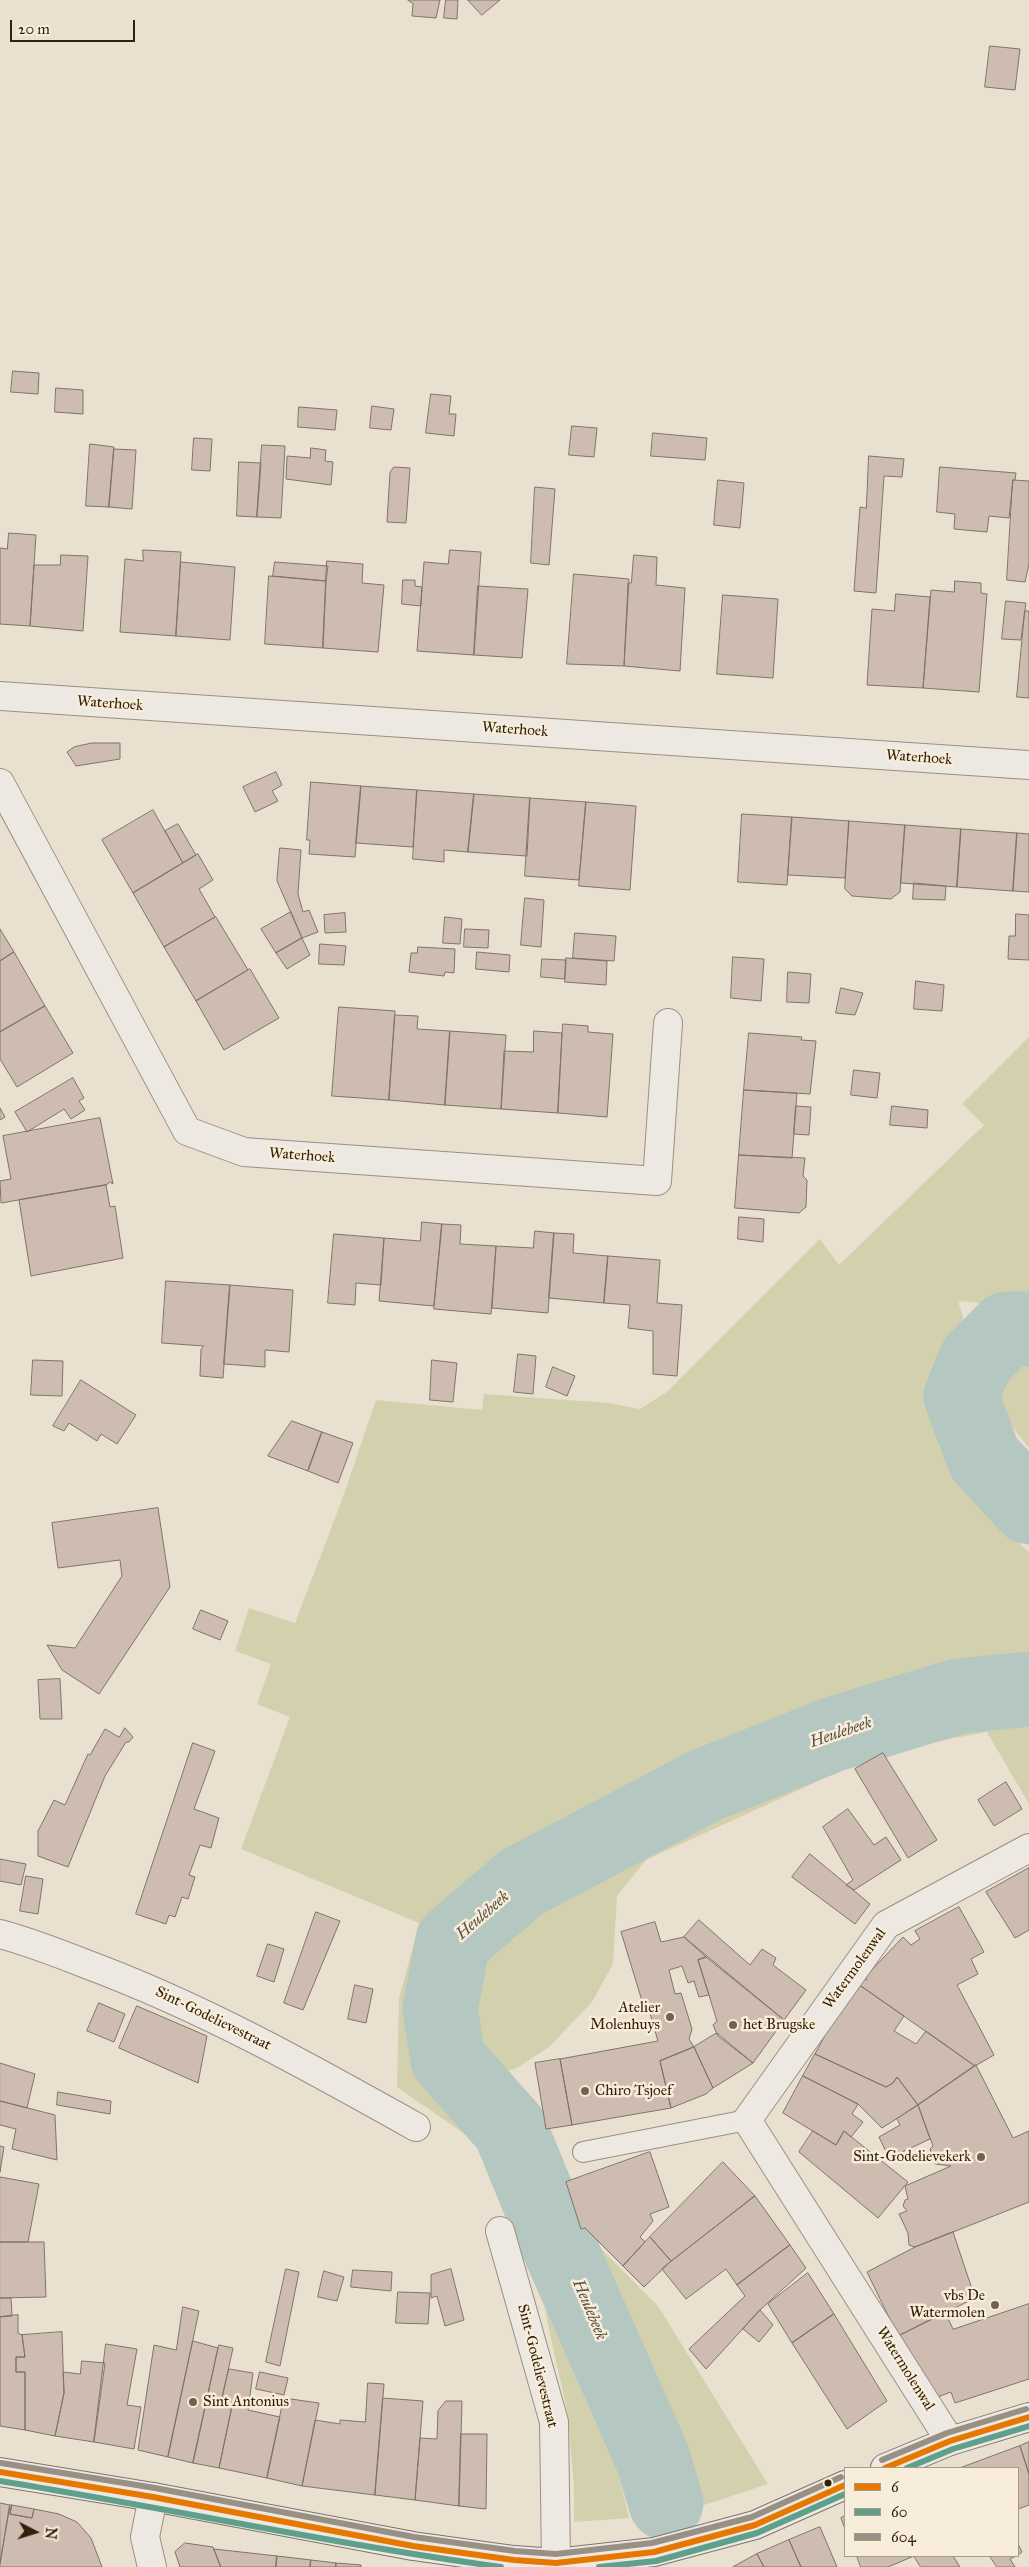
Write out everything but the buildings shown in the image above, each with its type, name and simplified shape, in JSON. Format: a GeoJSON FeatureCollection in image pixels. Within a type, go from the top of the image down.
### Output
{"type":"FeatureCollection","features":[{"type":"Feature","properties":{"kind":"street","name":"Waterhoek"},"geometry":{"type":"LineString","coordinates":[[0,696],[1029,765]]}},
{"type":"Feature","properties":{"kind":"street","name":"Waterhoek"},"geometry":{"type":"LineString","coordinates":[[0,783],[187,1131],[244,1152],[657,1181],[668,1023]]}},
{"type":"Feature","properties":{"kind":"street","name":"Watermolenwal"},"geometry":{"type":"LineString","coordinates":[[950,2440],[747,2120],[886,1925],[1029,1848]]}},
{"type":"Feature","properties":{"kind":"street","name":"Sint-Godelievestraat"},"geometry":{"type":"LineString","coordinates":[[0,1934],[143,1985],[266,2044],[416,2127]]}},
{"type":"Feature","properties":{"kind":"street","name":"Sint-Godelievestraat"},"geometry":{"type":"LineString","coordinates":[[500,2231],[554,2422],[556,2563]]}},
{"type":"Feature","properties":{"kind":"street"},"geometry":{"type":"LineString","coordinates":[[887,2467],[950,2440],[1029,2417]]}},
{"type":"Feature","properties":{"kind":"street"},"geometry":{"type":"LineString","coordinates":[[0,2472],[153,2497],[413,2546],[514,2560],[556,2563],[654,2552],[746,2527],[844,2486]]}},
{"type":"Feature","properties":{"kind":"street"},"geometry":{"type":"LineString","coordinates":[[152,2567],[145,2537],[153,2497]]}},
{"type":"Feature","properties":{"kind":"lane"},"geometry":{"type":"LineString","coordinates":[[583,2152],[747,2120]]}},
{"type":"Feature","properties":{"kind":"shaded area"},"geometry":{"type":"Polygon","coordinates":[[[1029,1037],[1029,1308],[958,1301],[963,1317],[948,1391],[953,1423],[968,1456],[1029,1522],[1029,1525],[1015,1540],[1029,1552],[1029,1668],[862,1699],[752,1751],[612,1812],[502,1870],[447,1916],[423,1961],[423,2024],[438,2076],[482,2132],[473,2140],[397,2087],[399,1999],[419,1923],[241,1849],[290,1717],[257,1704],[271,1664],[235,1651],[249,1608],[295,1623],[343,1497],[376,1400],[482,1410],[484,1394],[609,1403],[640,1409],[667,1392],[820,1239],[839,1265],[984,1125],[962,1104],[1029,1037]]]}},
{"type":"Feature","properties":{"kind":"shaded area"},"geometry":{"type":"Polygon","coordinates":[[[1029,1351],[1029,1448],[1009,1423],[993,1431],[986,1415],[983,1394],[985,1385],[995,1369],[1011,1358],[1029,1351]]]}},
{"type":"Feature","properties":{"kind":"shaded area"},"geometry":{"type":"Polygon","coordinates":[[[1003,1698],[1029,1698],[1029,1804],[987,1732],[884,1751],[646,1860],[617,1896],[613,1964],[592,2002],[549,2047],[517,2068],[496,2075],[474,2062],[455,2043],[451,2015],[454,1970],[494,1917],[638,1831],[810,1753],[1003,1698]]]}},
{"type":"Feature","properties":{"kind":"shaded area"},"geometry":{"type":"Polygon","coordinates":[[[584,2232],[658,2306],[768,2484],[698,2507],[584,2232]]]}},
{"type":"Feature","properties":{"kind":"shaded area"},"geometry":{"type":"Polygon","coordinates":[[[537,2251],[590,2351],[629,2518],[574,2522],[574,2485],[567,2410],[547,2321],[537,2251]]]}},
{"type":"Feature","properties":{"kind":"waterway","name":"Heulebeek"},"geometry":{"type":"LineString","coordinates":[[1029,1329],[1007,1329],[976,1360],[961,1396],[984,1458],[1029,1507]]}},
{"type":"Feature","properties":{"kind":"waterway","name":"Heulebeek"},"geometry":{"type":"LineString","coordinates":[[666,2503],[653,2459],[543,2210],[510,2129],[448,2059],[440,2009],[453,1941],[522,1882],[706,1785],[834,1734],[959,1696],[1029,1689]]}},
{"type":"Feature","properties":{"kind":"transit line","name":"604"},"geometry":{"type":"LineString","coordinates":[[882,2460],[947,2433],[1026,2409]]}},
{"type":"Feature","properties":{"kind":"transit line","name":"6"},"geometry":{"type":"LineString","coordinates":[[887,2467],[950,2441],[1029,2417]]}},
{"type":"Feature","properties":{"kind":"transit line","name":"60"},"geometry":{"type":"LineString","coordinates":[[909,2467],[953,2449],[1029,2426]]}},
{"type":"Feature","properties":{"kind":"transit line","name":"604"},"geometry":{"type":"LineString","coordinates":[[1,2463],[155,2488],[414,2537],[515,2551],[556,2554],[652,2543],[752,2517],[841,2477]]}},
{"type":"Feature","properties":{"kind":"transit line","name":"6"},"geometry":{"type":"LineString","coordinates":[[0,2472],[153,2497],[413,2546],[514,2560],[556,2563],[654,2552],[755,2525],[844,2485]]}},
{"type":"Feature","properties":{"kind":"transit line","name":"60"},"geometry":{"type":"LineString","coordinates":[[0,2481],[375,2548],[501,2567]]}},
{"type":"Feature","properties":{"kind":"transit line","name":"60"},"geometry":{"type":"LineString","coordinates":[[599,2567],[656,2561],[757,2533],[844,2494]]}},
{"type":"Feature","properties":{"kind":"place","name":"Atelier Molenhuys"},"geometry":{"type":"Point","coordinates":[670,2017]}},
{"type":"Feature","properties":{"kind":"place","name":"het Brugske"},"geometry":{"type":"Point","coordinates":[733,2025]}},
{"type":"Feature","properties":{"kind":"place","name":"Chiro Tsjoef"},"geometry":{"type":"Point","coordinates":[585,2091]}},
{"type":"Feature","properties":{"kind":"place","name":"Sint-Godelievekerk"},"geometry":{"type":"Point","coordinates":[981,2157]}},
{"type":"Feature","properties":{"kind":"place","name":"vbs De Watermolen"},"geometry":{"type":"Point","coordinates":[995,2305]}},
{"type":"Feature","properties":{"kind":"place","name":"Sint Antonius"},"geometry":{"type":"Point","coordinates":[193,2402]}}]}
